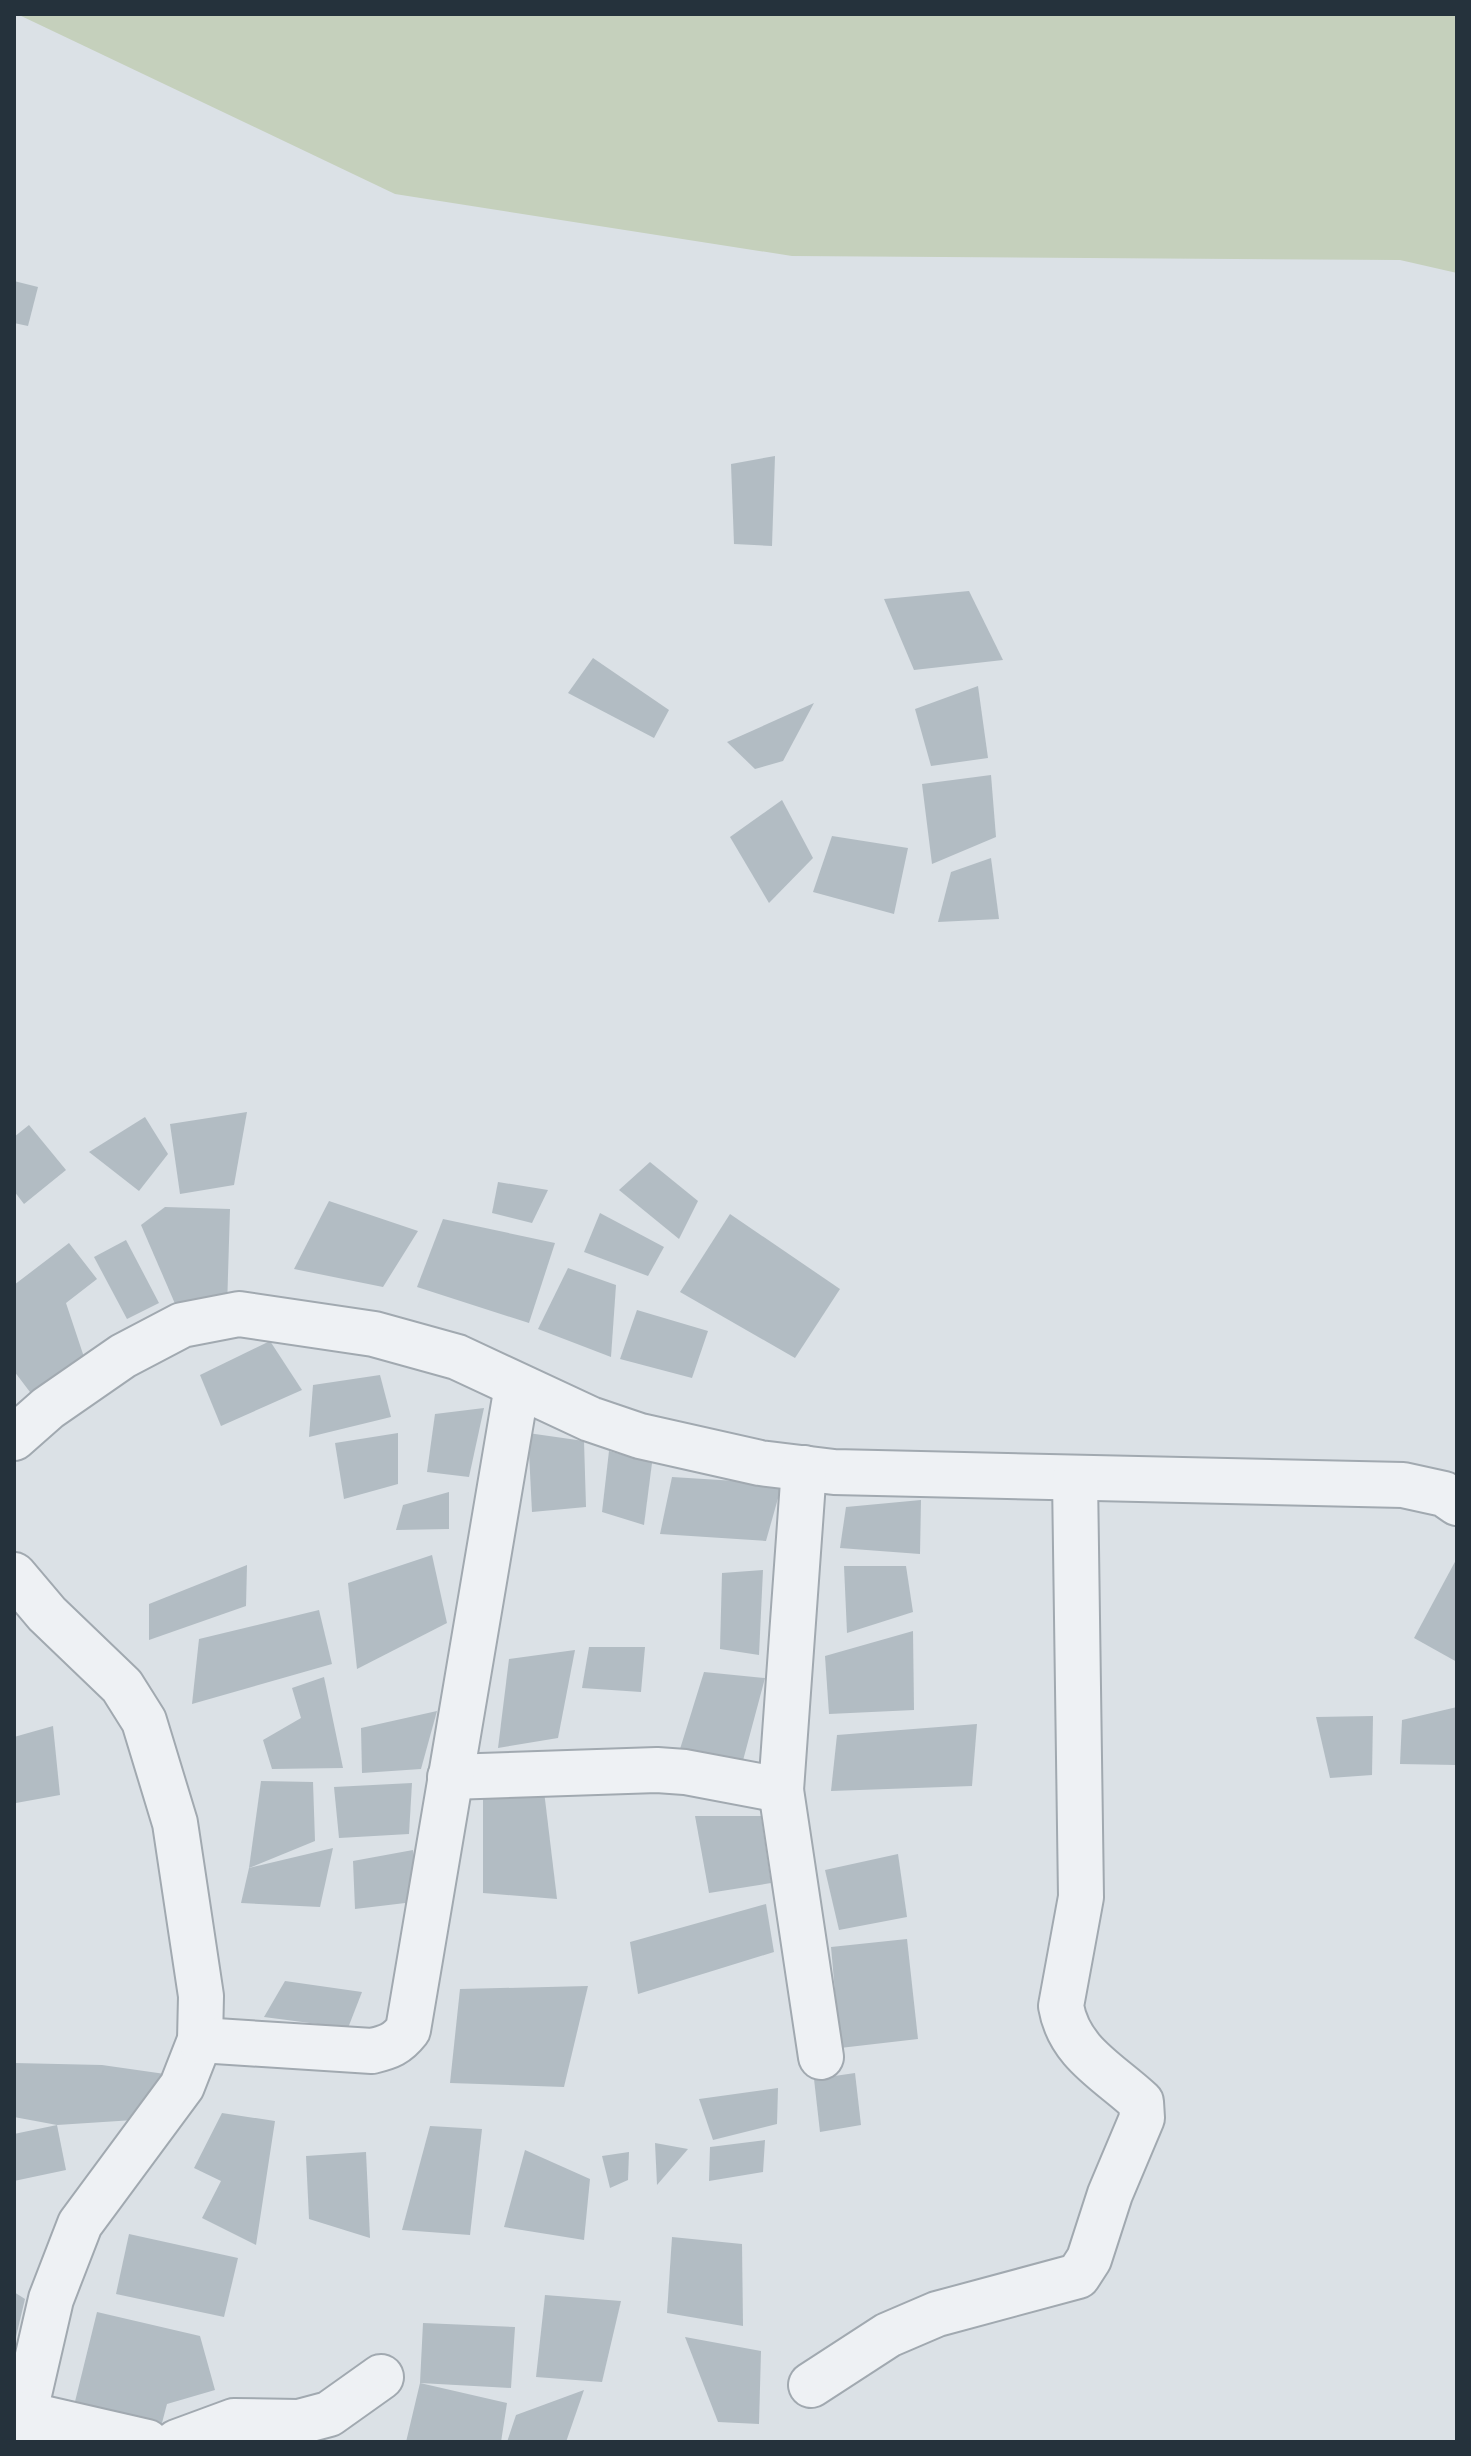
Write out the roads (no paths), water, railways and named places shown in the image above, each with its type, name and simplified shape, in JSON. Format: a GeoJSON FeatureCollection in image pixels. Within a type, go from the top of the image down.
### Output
{"type":"FeatureCollection","features":[{"type":"Feature","properties":{"kind":"street"},"geometry":{"type":"LineString","coordinates":[[16,1432],[123,1356],[182,1325],[239,1314],[374,1334],[457,1357],[590,1419],[640,1436],[760,1463],[834,1472],[1403,1485],[1451,1499]]}},
{"type":"Feature","properties":{"kind":"street"},"geometry":{"type":"LineString","coordinates":[[200,2040],[372,2051],[390,2047],[408,2030],[517,1386]]}},
{"type":"Feature","properties":{"kind":"street"},"geometry":{"type":"LineString","coordinates":[[804,1468],[781,1790],[821,2057]]}},
{"type":"Feature","properties":{"kind":"street"},"geometry":{"type":"LineString","coordinates":[[811,2385],[888,2335],[937,2314],[1078,2276],[1089,2259],[1110,2194],[1142,2118],[1141,2102],[1077,2047],[1063,2021],[1061,2006],[1081,1897],[1075,1478]]}},
{"type":"Feature","properties":{"kind":"street"},"geometry":{"type":"LineString","coordinates":[[14,1575],[47,1614],[122,1686],[144,1721],[175,1823],[201,1996],[200,2040],[182,2086],[80,2224],[51,2299],[22,2428],[147,2442]]}},
{"type":"Feature","properties":{"kind":"street"},"geometry":{"type":"LineString","coordinates":[[450,1777],[657,1770],[685,1772],[781,1790]]}},
{"type":"Feature","properties":{"kind":"street"},"geometry":{"type":"LineString","coordinates":[[177,2442],[234,2421],[299,2422],[329,2414],[381,2377]]}}]}
